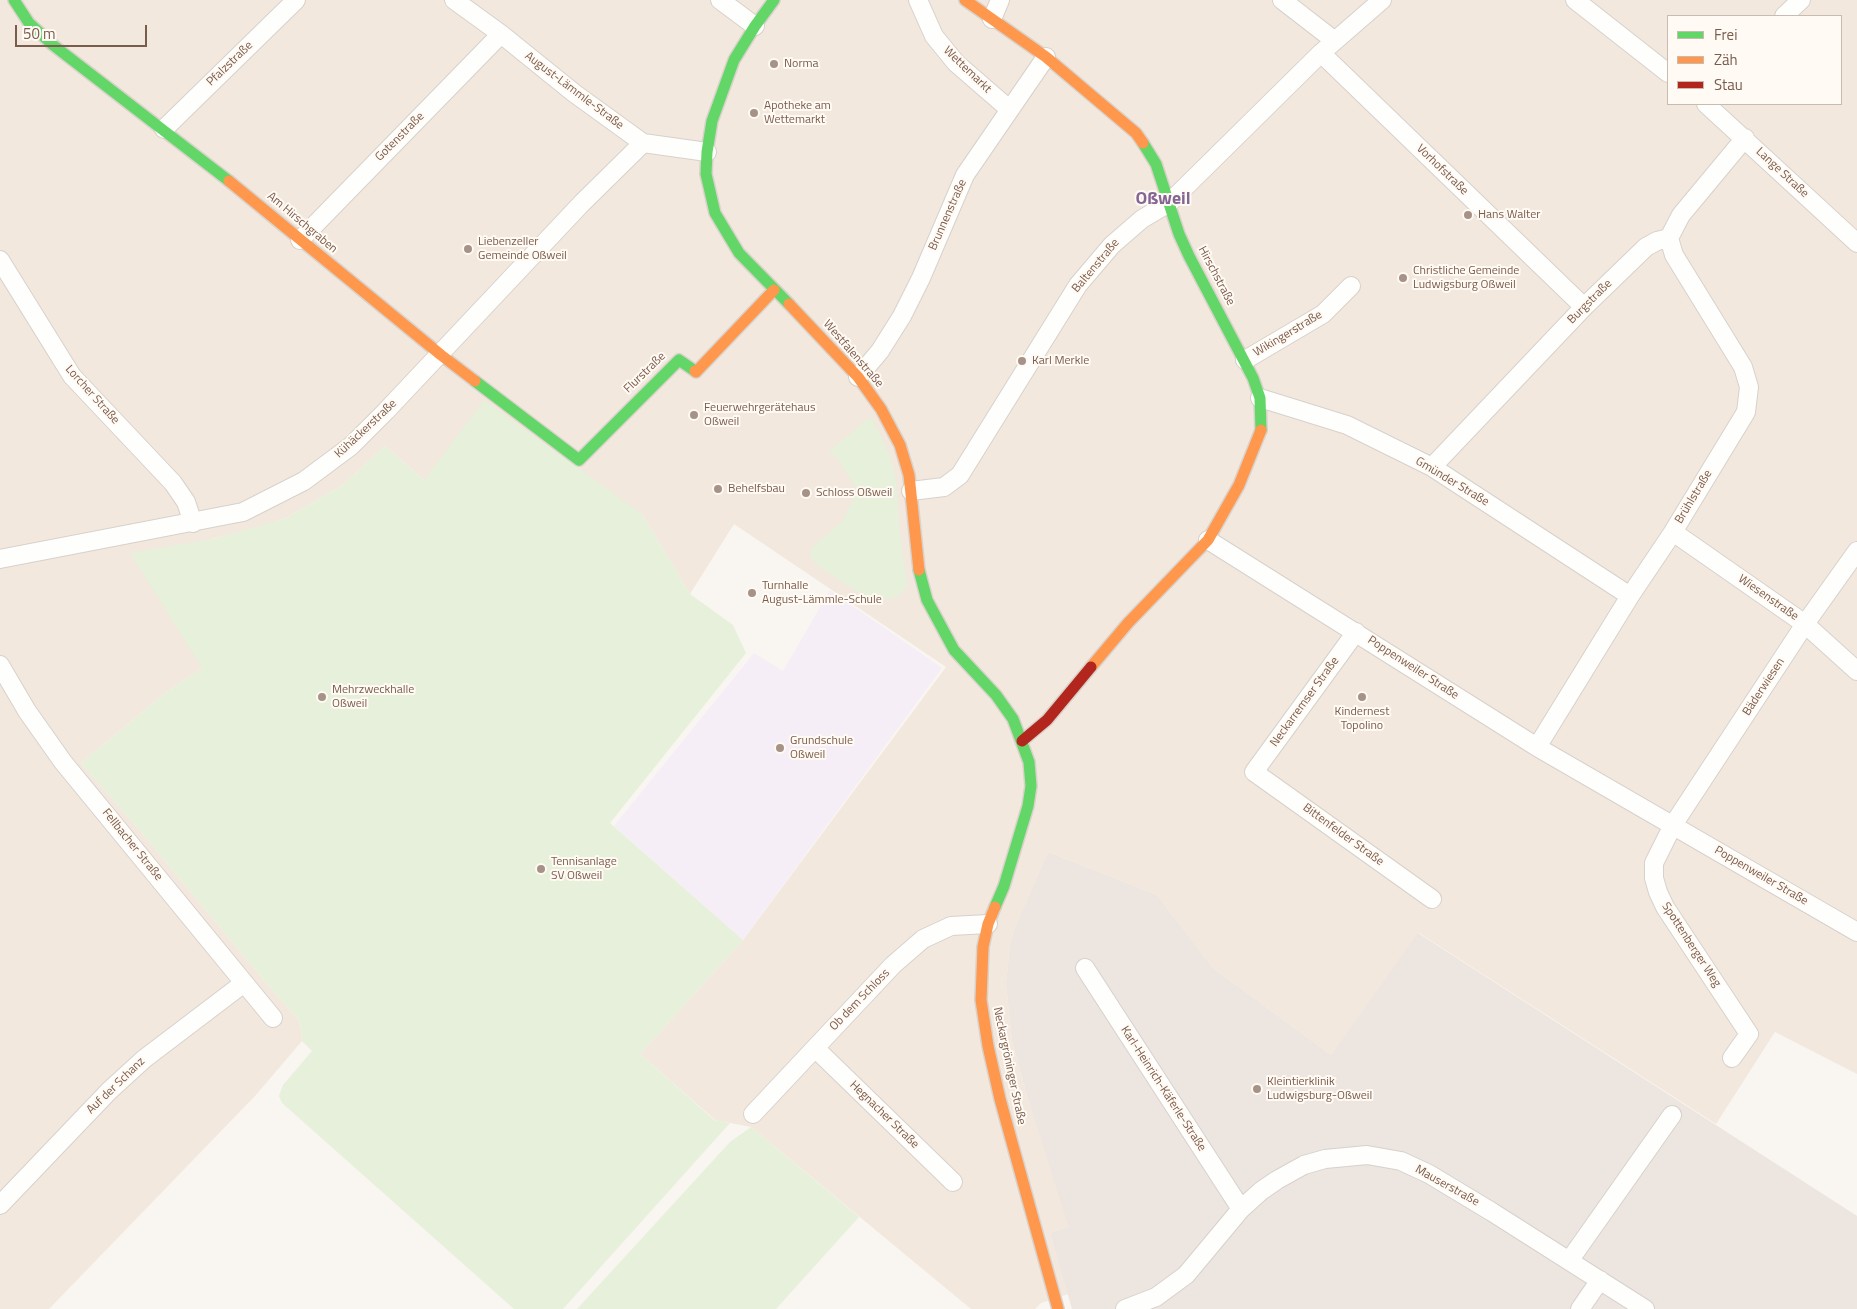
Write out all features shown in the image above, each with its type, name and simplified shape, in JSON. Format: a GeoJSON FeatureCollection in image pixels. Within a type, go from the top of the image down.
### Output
{"type":"FeatureCollection","features":[{"type":"Feature","properties":{"kind":"street","name":"Am Hirschgraben"},"geometry":{"type":"LineString","coordinates":[[14,0],[29,23],[53,45],[164,129],[441,355],[579,460]]}},
{"type":"Feature","properties":{"kind":"street","name":"Pfalzstraße"},"geometry":{"type":"LineString","coordinates":[[164,129],[296,0]]}},
{"type":"Feature","properties":{"kind":"street","name":"August-Lämmle-Straße"},"geometry":{"type":"LineString","coordinates":[[454,0],[642,143],[707,152]]}},
{"type":"Feature","properties":{"kind":"street"},"geometry":{"type":"LineString","coordinates":[[720,0],[755,26]]}},
{"type":"Feature","properties":{"kind":"street","name":"Westfalenstraße"},"geometry":{"type":"LineString","coordinates":[[774,0],[755,26],[731,68],[712,121],[706,174],[715,213],[739,253],[831,346],[882,409],[900,445],[909,475],[919,572],[927,600],[954,650],[996,695],[1013,719],[1022,740]]}},
{"type":"Feature","properties":{"kind":"street","name":"Wettemarkt"},"geometry":{"type":"LineString","coordinates":[[918,0],[934,36],[956,63],[1009,110]]}},
{"type":"Feature","properties":{"kind":"street"},"geometry":{"type":"LineString","coordinates":[[964,0],[1046,57]]}},
{"type":"Feature","properties":{"kind":"street"},"geometry":{"type":"LineString","coordinates":[[992,19],[1000,0]]}},
{"type":"Feature","properties":{"kind":"street"},"geometry":{"type":"LineString","coordinates":[[1282,0],[1335,42]]}},
{"type":"Feature","properties":{"kind":"street","name":"Baltenstraße"},"geometry":{"type":"LineString","coordinates":[[910,491],[944,486],[960,475],[1078,286],[1112,244],[1142,219],[1169,203],[1321,53],[1382,0]]}},
{"type":"Feature","properties":{"kind":"street"},"geometry":{"type":"LineString","coordinates":[[1575,0],[1667,72]]}},
{"type":"Feature","properties":{"kind":"street"},"geometry":{"type":"LineString","coordinates":[[1785,15],[1801,0]]}},
{"type":"Feature","properties":{"kind":"street","name":"Gotenstraße"},"geometry":{"type":"LineString","coordinates":[[300,240],[501,34]]}},
{"type":"Feature","properties":{"kind":"street","name":"Vorhofstraße"},"geometry":{"type":"LineString","coordinates":[[1321,53],[1584,307]]}},
{"type":"Feature","properties":{"kind":"street","name":"Brunnenstraße"},"geometry":{"type":"LineString","coordinates":[[858,377],[880,351],[902,316],[921,278],[965,175],[1046,57]]}},
{"type":"Feature","properties":{"kind":"street","name":"Hirschstraße"},"geometry":{"type":"LineString","coordinates":[[1046,57],[1136,133],[1148,149],[1156,164],[1179,234],[1245,360],[1260,398],[1262,426],[1257,443],[1239,485],[1208,540]]}},
{"type":"Feature","properties":{"kind":"street","name":"Lange Straße"},"geometry":{"type":"LineString","coordinates":[[1707,105],[1857,243]]}},
{"type":"Feature","properties":{"kind":"street"},"geometry":{"type":"LineString","coordinates":[[1669,238],[1681,215],[1744,138]]}},
{"type":"Feature","properties":{"kind":"street","name":"Kühäckerstraße"},"geometry":{"type":"LineString","coordinates":[[0,560],[243,512],[304,481],[351,446],[441,355],[582,203],[642,143]]}},
{"type":"Feature","properties":{"kind":"street","name":"Burgstraße"},"geometry":{"type":"LineString","coordinates":[[1432,467],[1584,307],[1646,247],[1657,241],[1669,238]]}},
{"type":"Feature","properties":{"kind":"street","name":"Brühlstraße"},"geometry":{"type":"LineString","coordinates":[[1537,747],[1630,596],[1673,532],[1746,412],[1749,387],[1743,367],[1674,255],[1669,238]]}},
{"type":"Feature","properties":{"kind":"street","name":"Lorcher Straße"},"geometry":{"type":"LineString","coordinates":[[0,260],[72,376],[173,483],[186,502],[193,523]]}},
{"type":"Feature","properties":{"kind":"street","name":"Wikingerstraße"},"geometry":{"type":"LineString","coordinates":[[1245,360],[1323,314],[1351,286]]}},
{"type":"Feature","properties":{"kind":"street","name":"Flurstraße"},"geometry":{"type":"LineString","coordinates":[[579,460],[679,360],[696,372],[774,290]]}},
{"type":"Feature","properties":{"kind":"street","name":"Gmünder Straße"},"geometry":{"type":"LineString","coordinates":[[1260,398],[1347,425],[1432,467],[1630,596]]}},
{"type":"Feature","properties":{"kind":"street","name":"Wiesenstraße"},"geometry":{"type":"LineString","coordinates":[[1673,532],[1805,624],[1857,671]]}},
{"type":"Feature","properties":{"kind":"street"},"geometry":{"type":"LineString","coordinates":[[1022,740],[1047,720],[1128,623],[1208,540]]}},
{"type":"Feature","properties":{"kind":"street","name":"Poppenweiler Straße"},"geometry":{"type":"LineString","coordinates":[[1208,540],[1537,747],[1857,932]]}},
{"type":"Feature","properties":{"kind":"street","name":"Bäderwiesen"},"geometry":{"type":"LineString","coordinates":[[1673,824],[1805,624],[1857,551]]}},
{"type":"Feature","properties":{"kind":"street","name":"Neckarremser Straße"},"geometry":{"type":"LineString","coordinates":[[1254,772],[1356,632]]}},
{"type":"Feature","properties":{"kind":"street","name":"Fellbacher Straße"},"geometry":{"type":"LineString","coordinates":[[0,665],[27,711],[63,762],[273,1018]]}},
{"type":"Feature","properties":{"kind":"street","name":"Neckargröninger Straße"},"geometry":{"type":"LineString","coordinates":[[1022,740],[1030,778],[1028,806],[1004,886],[988,924],[983,948],[981,1000],[988,1046],[1000,1099],[1058,1309]]}},
{"type":"Feature","properties":{"kind":"street","name":"Bittenfelder Straße"},"geometry":{"type":"LineString","coordinates":[[1254,772],[1432,899]]}},
{"type":"Feature","properties":{"kind":"street","name":"Spottenberger Weg"},"geometry":{"type":"LineString","coordinates":[[1673,824],[1654,863],[1654,878],[1665,907],[1749,1034],[1732,1058]]}},
{"type":"Feature","properties":{"kind":"street","name":"Ob dem Schloss"},"geometry":{"type":"LineString","coordinates":[[753,1114],[893,965],[923,939],[951,926],[988,924]]}},
{"type":"Feature","properties":{"kind":"street","name":"Karl-Heinrich-Käferle-Straße"},"geometry":{"type":"LineString","coordinates":[[1085,968],[1241,1209]]}},
{"type":"Feature","properties":{"kind":"street","name":"Auf der Schanz"},"geometry":{"type":"LineString","coordinates":[[0,1204],[103,1098],[151,1052],[244,983]]}},
{"type":"Feature","properties":{"kind":"street","name":"Hegnacher Straße"},"geometry":{"type":"LineString","coordinates":[[815,1048],[954,1182]]}},
{"type":"Feature","properties":{"kind":"street"},"geometry":{"type":"LineString","coordinates":[[1569,1261],[1672,1115]]}},
{"type":"Feature","properties":{"kind":"street","name":"Mauserstraße"},"geometry":{"type":"LineString","coordinates":[[1126,1309],[1156,1297],[1186,1275],[1241,1209],[1261,1191],[1304,1165],[1325,1159],[1368,1155],[1402,1161],[1428,1174],[1492,1212],[1645,1309]]}},
{"type":"Feature","properties":{"kind":"street"},"geometry":{"type":"LineString","coordinates":[[1580,1309],[1600,1280]]}},
{"type":"Feature","properties":{"kind":"shaded area"},"geometry":{"type":"Polygon","coordinates":[[[0,0],[1857,0],[1857,1074],[1775,1032],[1716,1124],[1419,933],[1331,1055],[1213,968],[1157,895],[1048,852],[1015,927],[1010,944],[1006,984],[1012,1041],[1027,1096],[1070,1227],[1050,1233],[1068,1294],[1041,1303],[1035,1309],[971,1309],[751,1127],[715,1120],[640,1054],[743,940],[946,667],[734,524],[690,594],[642,514],[424,480],[385,446],[343,485],[286,518],[242,532],[186,545],[202,668],[164,694],[81,763],[298,1019],[302,1041],[255,1096],[49,1309],[0,1309],[0,0]]]}},
{"type":"Feature","properties":{"kind":"shaded area","name":"Grundschule Oßweil"},"geometry":{"type":"Polygon","coordinates":[[[830,590],[942,668],[743,940],[614,826],[754,653],[783,671],[830,590]]]}},
{"type":"Feature","properties":{"kind":"shaded area"},"geometry":{"type":"Polygon","coordinates":[[[1048,852],[1157,895],[1213,968],[1331,1055],[1418,933],[1857,1216],[1857,1309],[1072,1309],[1050,1233],[1069,1227],[1027,1096],[1012,1041],[1006,984],[1010,944],[1015,927],[1048,852]]]}},
{"type":"Feature","properties":{"kind":"green space"},"geometry":{"type":"Polygon","coordinates":[[[484,400],[642,514],[690,594],[733,625],[746,653],[610,823],[743,940],[640,1054],[714,1120],[730,1123],[563,1309],[514,1309],[282,1103],[279,1096],[283,1085],[312,1051],[302,1041],[298,1019],[81,763],[164,694],[202,668],[130,553],[217,538],[286,518],[343,485],[385,446],[424,480],[484,400]]]}},
{"type":"Feature","properties":{"kind":"green space"},"geometry":{"type":"Polygon","coordinates":[[[870,417],[879,431],[891,459],[896,480],[900,535],[907,586],[896,597],[879,601],[870,600],[821,568],[811,559],[811,548],[843,520],[857,491],[840,462],[829,451],[870,417]]]}},
{"type":"Feature","properties":{"kind":"green space"},"geometry":{"type":"Polygon","coordinates":[[[751,1127],[859,1217],[776,1309],[577,1309],[730,1142],[751,1127]]]}},
{"type":"Feature","properties":{"kind":"traffic: fast"},"geometry":{"type":"LineString","coordinates":[[14,0],[29,23],[53,45],[229,181]]}},
{"type":"Feature","properties":{"kind":"traffic: fast"},"geometry":{"type":"LineString","coordinates":[[774,0],[734,60],[712,121],[706,174],[715,213],[739,253],[789,304]]}},
{"type":"Feature","properties":{"kind":"traffic: fast"},"geometry":{"type":"LineString","coordinates":[[1143,143],[1156,164],[1179,234],[1189,256],[1253,378],[1260,398],[1261,430]]}},
{"type":"Feature","properties":{"kind":"traffic: fast"},"geometry":{"type":"LineString","coordinates":[[475,381],[579,460],[679,360],[695,371]]}},
{"type":"Feature","properties":{"kind":"traffic: fast"},"geometry":{"type":"LineString","coordinates":[[919,570],[927,600],[954,650],[996,695],[1013,719],[1029,762],[1031,786],[1028,806],[1004,886],[995,907]]}},
{"type":"Feature","properties":{"kind":"traffic: slow"},"geometry":{"type":"LineString","coordinates":[[965,0],[1046,57],[1136,133],[1143,143]]}},
{"type":"Feature","properties":{"kind":"traffic: slow"},"geometry":{"type":"LineString","coordinates":[[229,181],[475,381]]}},
{"type":"Feature","properties":{"kind":"traffic: slow"},"geometry":{"type":"LineString","coordinates":[[695,371],[774,290]]}},
{"type":"Feature","properties":{"kind":"traffic: slow"},"geometry":{"type":"LineString","coordinates":[[789,304],[858,377],[881,409],[900,445],[909,475],[919,570]]}},
{"type":"Feature","properties":{"kind":"traffic: slow"},"geometry":{"type":"LineString","coordinates":[[1091,667],[1128,623],[1208,540],[1239,485],[1261,430]]}},
{"type":"Feature","properties":{"kind":"traffic: slow"},"geometry":{"type":"LineString","coordinates":[[995,907],[988,924],[983,947],[981,1000],[988,1046],[1000,1099],[1058,1309]]}},
{"type":"Feature","properties":{"kind":"traffic: jam"},"geometry":{"type":"LineString","coordinates":[[1022,741],[1047,720],[1091,667]]}},
{"type":"Feature","properties":{"kind":"place","name":"Norma"},"geometry":{"type":"Point","coordinates":[774,64]}},
{"type":"Feature","properties":{"kind":"place","name":"Apotheke am Wettemarkt"},"geometry":{"type":"Point","coordinates":[754,113]}},
{"type":"Feature","properties":{"kind":"place","name":"Hans Walter"},"geometry":{"type":"Point","coordinates":[1468,215]}},
{"type":"Feature","properties":{"kind":"place","name":"Liebenzeller Gemeinde Oßweil"},"geometry":{"type":"Point","coordinates":[468,249]}},
{"type":"Feature","properties":{"kind":"place","name":"Christliche Gemeinde Ludwigsburg Oßweil"},"geometry":{"type":"Point","coordinates":[1403,278]}},
{"type":"Feature","properties":{"kind":"place","name":"Karl Merkle"},"geometry":{"type":"Point","coordinates":[1022,361]}},
{"type":"Feature","properties":{"kind":"place","name":"Feuerwehrgerätehaus Oßweil"},"geometry":{"type":"Point","coordinates":[694,415]}},
{"type":"Feature","properties":{"kind":"place","name":"Behelfsbau"},"geometry":{"type":"Point","coordinates":[718,489]}},
{"type":"Feature","properties":{"kind":"place","name":"Schloss Oßweil"},"geometry":{"type":"Point","coordinates":[806,493]}},
{"type":"Feature","properties":{"kind":"place","name":"Turnhalle August-Lämmle-Schule"},"geometry":{"type":"Point","coordinates":[752,593]}},
{"type":"Feature","properties":{"kind":"place","name":"Mehrzweckhalle Oßweil"},"geometry":{"type":"Point","coordinates":[322,697]}},
{"type":"Feature","properties":{"kind":"place","name":"Kindernest Topolino"},"geometry":{"type":"Point","coordinates":[1362,697]}},
{"type":"Feature","properties":{"kind":"place","name":"Grundschule Oßweil"},"geometry":{"type":"Point","coordinates":[780,748]}},
{"type":"Feature","properties":{"kind":"place","name":"Tennisanlage SV Oßweil"},"geometry":{"type":"Point","coordinates":[541,869]}},
{"type":"Feature","properties":{"kind":"place","name":"Kleintierklinik Ludwigsburg-Oßweil"},"geometry":{"type":"Point","coordinates":[1257,1089]}},
{"type":"Feature","properties":{"kind":"district","name":"Oßweil"},"geometry":{"type":"Point","coordinates":[1163,200]}}]}
